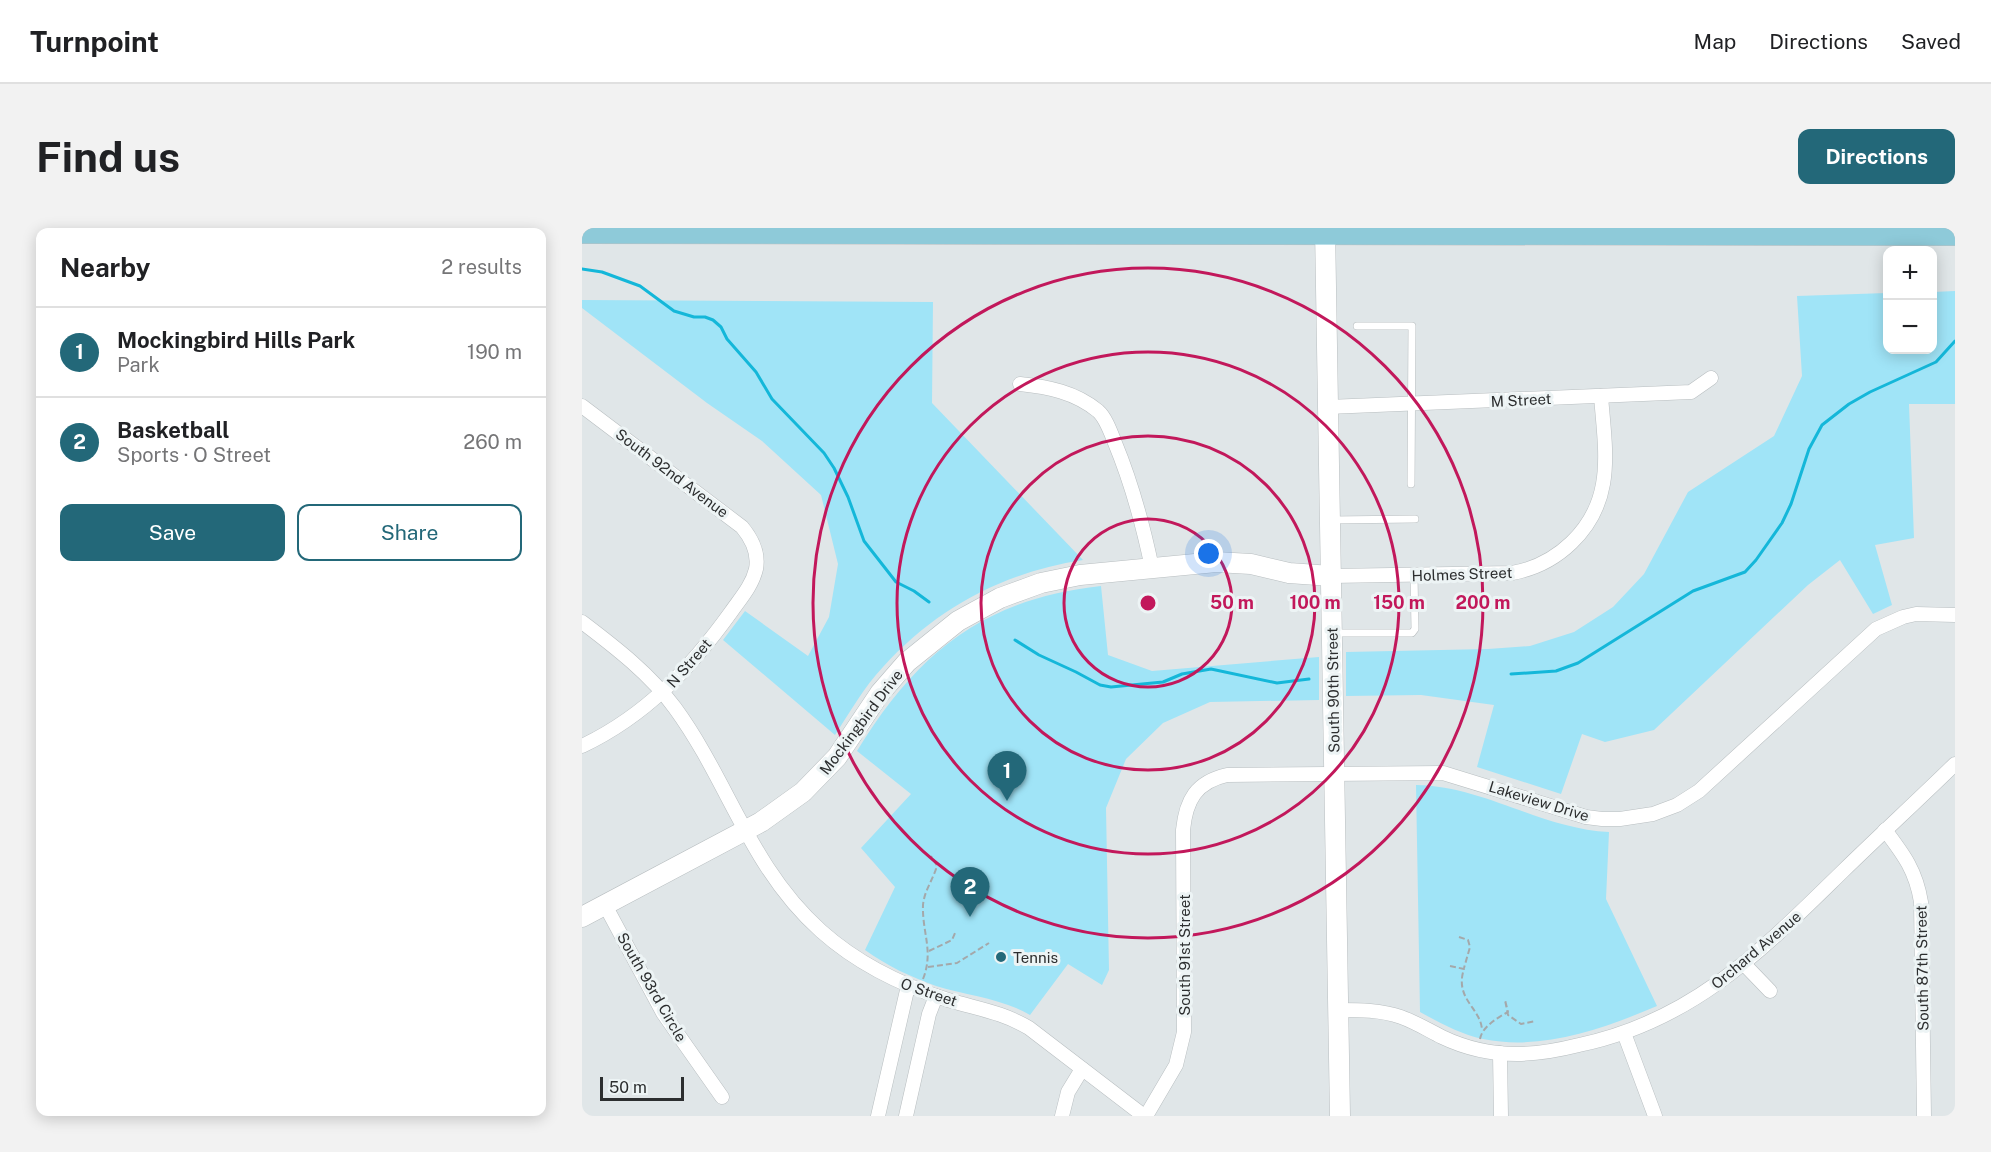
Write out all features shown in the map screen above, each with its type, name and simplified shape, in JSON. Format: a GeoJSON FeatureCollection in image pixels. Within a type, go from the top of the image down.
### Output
{"type":"FeatureCollection","features":[{"type":"Feature","properties":{"kind":"main road"},"geometry":{"type":"LineString","coordinates":[[582,233],[1325,231],[1955,235]]}},
{"type":"Feature","properties":{"kind":"street","name":"South 90th Street"},"geometry":{"type":"LineString","coordinates":[[1325,231],[1340,1116]]}},
{"type":"Feature","properties":{"kind":"street","name":"M Street"},"geometry":{"type":"LineString","coordinates":[[1328,407],[1691,392],[1711,378]]}},
{"type":"Feature","properties":{"kind":"street"},"geometry":{"type":"LineString","coordinates":[[1020,384],[1057,389],[1100,412],[1111,431],[1128,475],[1142,520],[1152,568]]}},
{"type":"Feature","properties":{"kind":"street","name":"Holmes Street"},"geometry":{"type":"LineString","coordinates":[[1331,576],[1519,572],[1549,560],[1575,540],[1589,522],[1597,506],[1605,471],[1601,396]]}},
{"type":"Feature","properties":{"kind":"street","name":"South 92nd Avenue"},"geometry":{"type":"LineString","coordinates":[[582,406],[742,527],[751,538],[755,548]]}},
{"type":"Feature","properties":{"kind":"street","name":"N Street"},"geometry":{"type":"LineString","coordinates":[[582,746],[628,720],[662,693],[691,664],[749,586],[756,567],[755,548]]}},
{"type":"Feature","properties":{"kind":"street","name":"Mockingbird Drive"},"geometry":{"type":"LineString","coordinates":[[582,917],[745,831],[785,805],[818,778],[837,757],[880,693],[925,646],[958,621],[1000,598],[1041,583],[1080,575],[1231,562],[1289,573],[1331,576]]}},
{"type":"Feature","properties":{"kind":"street","name":"Lakeview Drive"},"geometry":{"type":"LineString","coordinates":[[1199,789],[1208,782],[1227,775],[1443,773],[1586,817],[1620,819],[1653,814],[1677,805],[1699,791],[1847,654],[1882,625],[1916,614],[1955,615]]}},
{"type":"Feature","properties":{"kind":"street","name":"O Street"},"geometry":{"type":"LineString","coordinates":[[582,622],[616,648],[662,693],[691,731],[745,831],[777,884],[822,931],[885,976],[915,984],[936,996],[1012,1018],[1029,1028],[1145,1116]]}},
{"type":"Feature","properties":{"kind":"street","name":"Orchard Avenue"},"geometry":{"type":"LineString","coordinates":[[1338,1010],[1367,1010],[1391,1014],[1462,1045],[1500,1053],[1540,1053],[1624,1034],[1688,1003],[1744,964],[1955,764]]}},
{"type":"Feature","properties":{"kind":"street","name":"South 91st Street"},"geometry":{"type":"LineString","coordinates":[[1145,1116],[1176,1065],[1184,1032],[1183,830],[1187,806],[1199,789]]}},
{"type":"Feature","properties":{"kind":"street","name":"South 87th Street"},"geometry":{"type":"LineString","coordinates":[[1885,830],[1912,868],[1922,902],[1924,1116]]}},
{"type":"Feature","properties":{"kind":"street","name":"South 93rd Circle"},"geometry":{"type":"LineString","coordinates":[[605,905],[663,1013],[722,1097]]}},
{"type":"Feature","properties":{"kind":"street"},"geometry":{"type":"LineString","coordinates":[[1744,964],[1770,991]]}},
{"type":"Feature","properties":{"kind":"street"},"geometry":{"type":"LineString","coordinates":[[878,1116],[915,984]]}},
{"type":"Feature","properties":{"kind":"street"},"geometry":{"type":"LineString","coordinates":[[906,1116],[929,1014],[936,996]]}},
{"type":"Feature","properties":{"kind":"street"},"geometry":{"type":"LineString","coordinates":[[1624,1034],[1655,1116]]}},
{"type":"Feature","properties":{"kind":"street"},"geometry":{"type":"LineString","coordinates":[[1500,1053],[1501,1116]]}},
{"type":"Feature","properties":{"kind":"street"},"geometry":{"type":"LineString","coordinates":[[1062,1116],[1068,1092],[1082,1069]]}},
{"type":"Feature","properties":{"kind":"lane"},"geometry":{"type":"LineString","coordinates":[[1357,326],[1412,326],[1411,484]]}},
{"type":"Feature","properties":{"kind":"lane"},"geometry":{"type":"LineString","coordinates":[[1330,520],[1415,519]]}},
{"type":"Feature","properties":{"kind":"lane"},"geometry":{"type":"LineString","coordinates":[[1332,633],[1412,633],[1415,629],[1414,575]]}},
{"type":"Feature","properties":{"kind":"path"},"geometry":{"type":"LineString","coordinates":[[915,984],[928,967],[929,951],[923,902],[936,869],[931,856]]}},
{"type":"Feature","properties":{"kind":"path"},"geometry":{"type":"LineString","coordinates":[[929,951],[952,940],[955,933]]}},
{"type":"Feature","properties":{"kind":"path"},"geometry":{"type":"LineString","coordinates":[[1459,937],[1468,940],[1470,947],[1464,969],[1463,990],[1470,1007],[1481,1023],[1480,1039]]}},
{"type":"Feature","properties":{"kind":"path"},"geometry":{"type":"LineString","coordinates":[[928,967],[957,963],[989,943]]}},
{"type":"Feature","properties":{"kind":"path"},"geometry":{"type":"LineString","coordinates":[[1450,966],[1464,969]]}},
{"type":"Feature","properties":{"kind":"path"},"geometry":{"type":"LineString","coordinates":[[1481,1032],[1496,1020],[1506,1013],[1508,1012],[1505,1000],[1507,1007],[1508,1015],[1521,1024],[1536,1021]]}},
{"type":"Feature","properties":{"kind":"shaded area"},"geometry":{"type":"Polygon","coordinates":[[[1955,291],[1955,404],[1909,404],[1914,538],[1875,545],[1892,605],[1873,614],[1840,560],[1808,585],[1654,730],[1605,742],[1582,734],[1561,794],[1477,767],[1494,705],[1421,695],[1346,696],[1346,652],[1530,646],[1574,632],[1613,607],[1644,574],[1688,492],[1774,436],[1802,376],[1797,296],[1883,293],[1883,354],[1937,354],[1937,292],[1955,291]]]}},
{"type":"Feature","properties":{"kind":"shaded area"},"geometry":{"type":"Polygon","coordinates":[[[582,300],[933,302],[932,403],[1083,560],[1026,573],[973,596],[949,610],[904,646],[883,667],[863,691],[835,735],[723,640],[745,611],[808,656],[829,617],[838,564],[821,495],[762,441],[707,403],[582,308],[582,300]]]}},
{"type":"Feature","properties":{"kind":"shaded area"},"geometry":{"type":"Polygon","coordinates":[[[1101,586],[1108,655],[1152,671],[1319,657],[1319,700],[1210,702],[1163,723],[1126,759],[1106,808],[1109,970],[1102,985],[1068,964],[1030,1015],[996,1001],[927,983],[891,966],[865,950],[895,887],[861,848],[911,794],[857,751],[880,716],[904,686],[929,659],[957,637],[988,618],[1022,603],[1059,593],[1101,586]]]}},
{"type":"Feature","properties":{"kind":"shaded area"},"geometry":{"type":"Polygon","coordinates":[[[1416,785],[1465,792],[1560,824],[1609,832],[1606,899],[1657,1006],[1594,1030],[1550,1040],[1527,1042],[1505,1042],[1475,1037],[1450,1028],[1420,1012],[1416,785]]]}},
{"type":"Feature","properties":{"kind":"waterway"},"geometry":{"type":"LineString","coordinates":[[582,269],[602,272],[640,286],[674,311],[694,317],[705,317],[721,327],[727,339],[756,372],[772,399],[824,453],[848,497],[864,541],[896,582],[929,602]]}},
{"type":"Feature","properties":{"kind":"waterway"},"geometry":{"type":"LineString","coordinates":[[1511,674],[1556,671],[1578,663],[1693,591],[1745,572],[1782,523],[1791,504],[1809,449],[1822,425],[1849,404],[1870,392],[1936,362],[1955,341]]}},
{"type":"Feature","properties":{"kind":"waterway"},"geometry":{"type":"LineString","coordinates":[[1015,640],[1039,655],[1100,685],[1111,687],[1163,682],[1182,674],[1211,669],[1277,683],[1309,679]]}},
{"type":"Feature","properties":{"kind":"place","name":"Mockingbird Hills Park"},"geometry":{"type":"Point","coordinates":[1007,801]}},
{"type":"Feature","properties":{"kind":"place","name":"Basketball"},"geometry":{"type":"Point","coordinates":[970,917]}},
{"type":"Feature","properties":{"kind":"place","name":"Tennis"},"geometry":{"type":"Point","coordinates":[1001,957]}}]}
